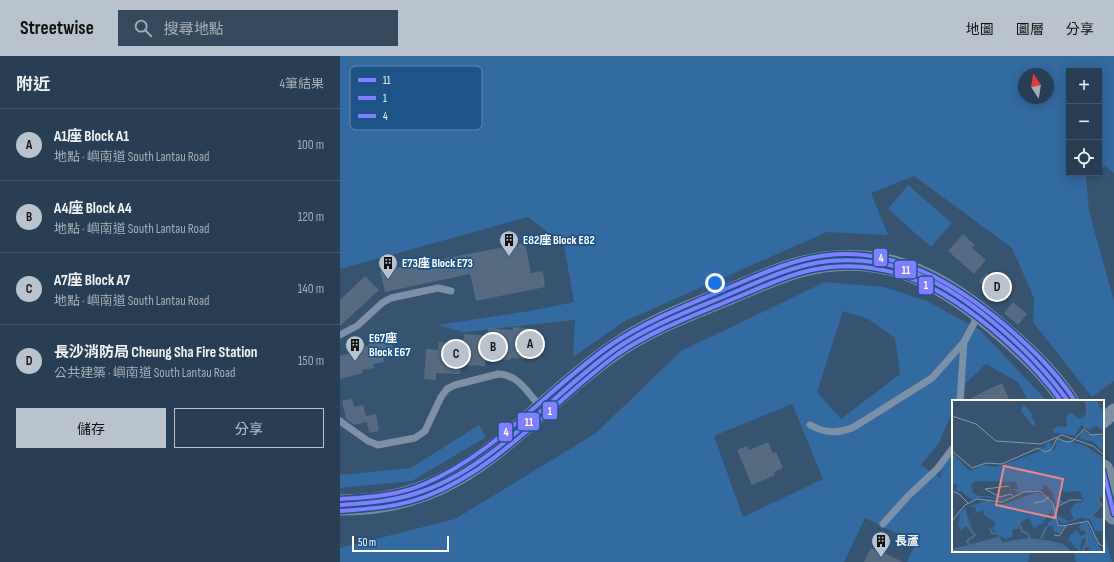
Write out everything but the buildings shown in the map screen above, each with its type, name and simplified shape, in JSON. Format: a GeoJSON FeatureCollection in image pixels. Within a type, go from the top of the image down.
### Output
{"type":"FeatureCollection","features":[{"type":"Feature","properties":{"kind":"main road"},"geometry":{"type":"LineString","coordinates":[[340,505],[380,503],[399,500],[444,483],[488,455],[601,360],[654,326],[766,279],[813,264],[863,260],[907,269],[938,284],[980,312],[1040,366],[1067,400]]}},
{"type":"Feature","properties":{"kind":"main road"},"geometry":{"type":"LineString","coordinates":[[1104,474],[1114,514]]}},
{"type":"Feature","properties":{"kind":"street"},"geometry":{"type":"LineString","coordinates":[[1104,420],[1114,411]]}},
{"type":"Feature","properties":{"kind":"lane"},"geometry":{"type":"LineString","coordinates":[[340,335],[357,326],[382,303],[391,298],[438,288],[451,291]]}},
{"type":"Feature","properties":{"kind":"lane"},"geometry":{"type":"LineString","coordinates":[[810,425],[827,432],[841,432],[854,428],[932,378],[964,342],[980,312]]}},
{"type":"Feature","properties":{"kind":"lane"},"geometry":{"type":"LineString","coordinates":[[960,400],[964,342]]}},
{"type":"Feature","properties":{"kind":"lane"},"geometry":{"type":"LineString","coordinates":[[340,421],[368,441],[378,445],[415,438],[425,431],[441,397],[447,389],[455,385],[498,374],[504,374],[515,378],[542,410]]}},
{"type":"Feature","properties":{"kind":"lane"},"geometry":{"type":"LineString","coordinates":[[883,524],[908,496],[937,469],[952,449]]}},
{"type":"Feature","properties":{"kind":"shaded area"},"geometry":{"type":"Polygon","coordinates":[[[340,56],[1114,56],[1114,173],[1105,166],[1102,168],[1102,68],[1066,68],[1066,176],[1088,176],[1086,177],[1089,211],[1114,301],[1114,381],[1092,397],[1033,322],[1034,298],[1012,248],[914,176],[871,193],[888,235],[827,232],[625,321],[573,357],[575,320],[464,332],[437,325],[530,311],[574,302],[564,245],[528,217],[340,269],[340,56]]]}},
{"type":"Feature","properties":{"kind":"shaded area"},"geometry":{"type":"Polygon","coordinates":[[[908,185],[952,223],[931,247],[888,209],[908,185]]]}},
{"type":"Feature","properties":{"kind":"shaded area"},"geometry":{"type":"Polygon","coordinates":[[[825,282],[884,287],[927,301],[980,330],[1046,400],[1027,400],[1018,382],[986,364],[965,384],[964,400],[952,400],[952,416],[951,415],[939,443],[921,465],[941,478],[939,460],[951,456],[952,552],[1031,552],[1028,562],[907,562],[916,543],[865,518],[844,562],[340,562],[340,548],[455,519],[596,433],[681,351],[825,282]],[[843,311],[817,392],[841,419],[900,374],[895,338],[868,319],[843,311]],[[792,404],[714,436],[743,517],[823,479],[792,404]]]}},
{"type":"Feature","properties":{"kind":"shaded area"},"geometry":{"type":"Polygon","coordinates":[[[479,425],[486,437],[412,481],[340,488],[340,475],[411,468],[479,425]]]}},
{"type":"Feature","properties":{"kind":"shaded area"},"geometry":{"type":"Polygon","coordinates":[[[1104,533],[1112,562],[1076,562],[1074,552],[1104,552],[1104,533]]]}},
{"type":"Feature","properties":{"kind":"transit line","name":"4"},"geometry":{"type":"LineString","coordinates":[[340,499],[382,495],[403,491],[424,484],[450,471],[475,455],[498,438],[588,362],[612,344],[638,328],[666,314],[787,264],[828,255],[853,254],[878,257],[901,263],[924,272],[945,283],[987,310],[1015,334],[1050,369],[1073,398]]}},
{"type":"Feature","properties":{"kind":"transit line","name":"11"},"geometry":{"type":"LineString","coordinates":[[340,505],[403,497],[423,491],[450,479],[499,447],[568,387],[627,341],[682,314],[789,270],[815,263],[848,260],[867,261],[895,266],[927,278],[973,306],[995,324],[1036,362],[1067,400]]}},
{"type":"Feature","properties":{"kind":"transit line","name":"1"},"geometry":{"type":"LineString","coordinates":[[340,511],[406,503],[427,496],[454,483],[479,468],[504,450],[594,372],[618,354],[644,338],[766,285],[791,276],[818,269],[849,266],[866,267],[884,270],[923,283],[945,295],[989,327],[1030,364],[1060,400]]}},
{"type":"Feature","properties":{"kind":"transit line","name":"11"},"geometry":{"type":"LineString","coordinates":[[1104,474],[1114,514]]}},
{"type":"Feature","properties":{"kind":"place","name":"E82座 Block E82"},"geometry":{"type":"Point","coordinates":[509,257]}},
{"type":"Feature","properties":{"kind":"place","name":"E73座 Block E73"},"geometry":{"type":"Point","coordinates":[388,280]}},
{"type":"Feature","properties":{"kind":"place","name":"長沙消防局 Cheung Sha Fire Station"},"geometry":{"type":"Point","coordinates":[997,287]}},
{"type":"Feature","properties":{"kind":"place","name":"A1座 Block A1"},"geometry":{"type":"Point","coordinates":[530,344]}},
{"type":"Feature","properties":{"kind":"place","name":"A4座 Block A4"},"geometry":{"type":"Point","coordinates":[493,347]}},
{"type":"Feature","properties":{"kind":"place","name":"A7座 Block A7"},"geometry":{"type":"Point","coordinates":[456,354]}},
{"type":"Feature","properties":{"kind":"place","name":"E67座 Block E67"},"geometry":{"type":"Point","coordinates":[355,362]}},
{"type":"Feature","properties":{"kind":"place","name":"長蘆"},"geometry":{"type":"Point","coordinates":[881,558]}}]}
